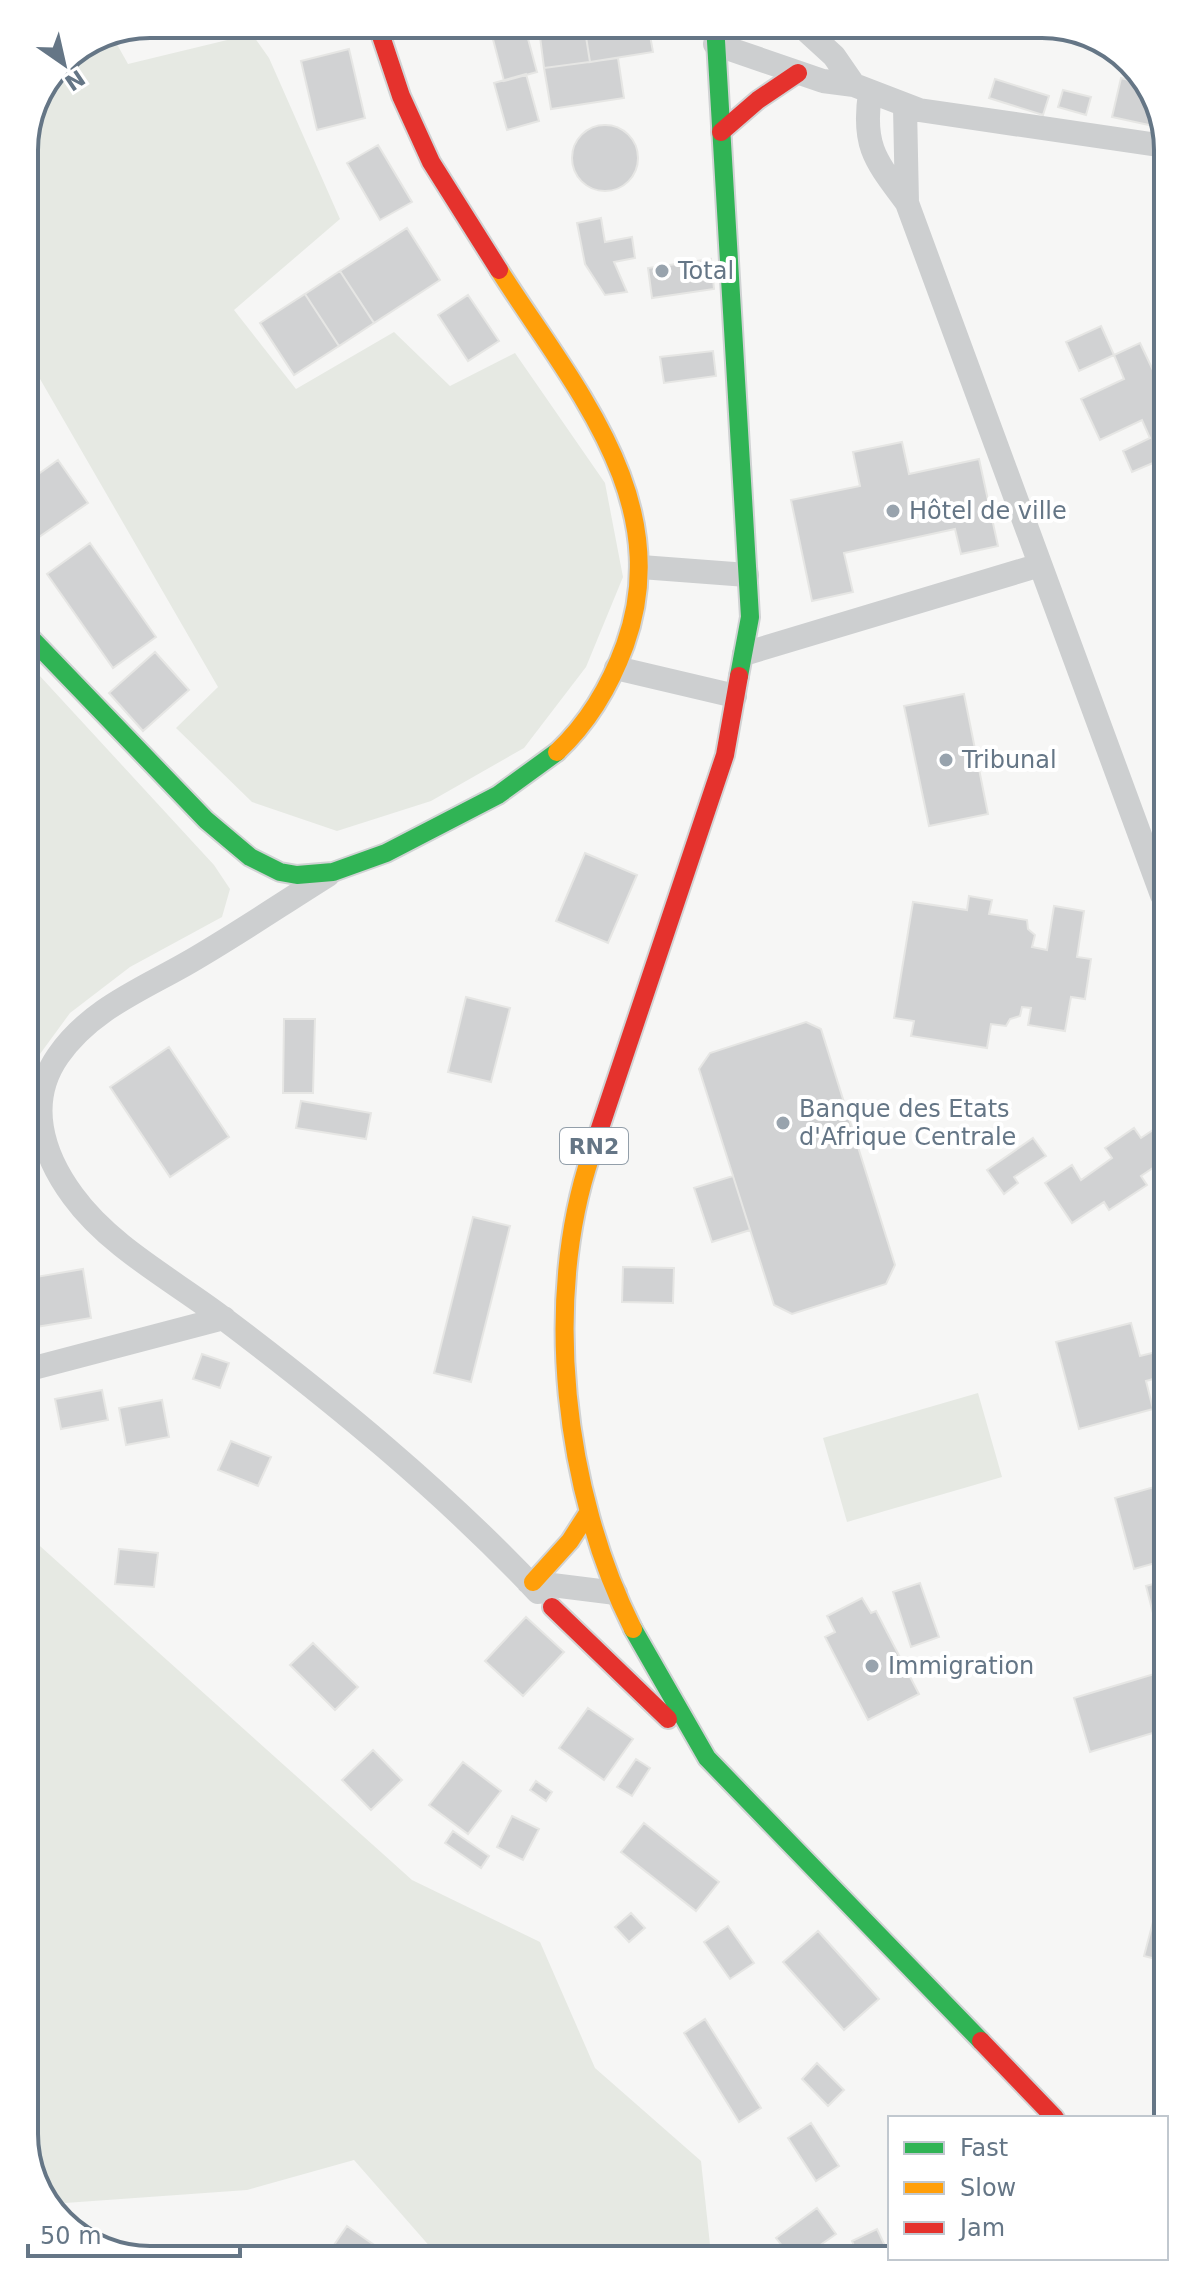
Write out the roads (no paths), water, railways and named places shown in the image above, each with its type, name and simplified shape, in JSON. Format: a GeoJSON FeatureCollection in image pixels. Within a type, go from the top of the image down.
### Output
{"type":"FeatureCollection","features":[{"type":"Feature","properties":{"kind":"main road"},"geometry":{"type":"LineString","coordinates":[[38,645],[206,820],[235,845],[280,872],[307,874],[337,870],[385,855],[442,827],[527,777],[571,739],[600,699],[616,668],[634,610],[641,567],[630,496],[611,447],[431,162],[401,96],[382,38]]}},
{"type":"Feature","properties":{"kind":"main road","name":"RN2"},"geometry":{"type":"LineString","coordinates":[[715,38],[750,617],[725,755],[581,1185],[568,1259],[563,1355],[588,1513],[631,1626],[707,1758],[1053,2116]]}},
{"type":"Feature","properties":{"kind":"main road"},"geometry":{"type":"LineString","coordinates":[[721,132],[758,100],[798,73]]}},
{"type":"Feature","properties":{"kind":"main road"},"geometry":{"type":"LineString","coordinates":[[531,1582],[570,1541],[588,1513]]}},
{"type":"Feature","properties":{"kind":"main road"},"geometry":{"type":"LineString","coordinates":[[552,1607],[707,1758]]}},
{"type":"Feature","properties":{"kind":"street"},"geometry":{"type":"LineString","coordinates":[[724,38],[798,73],[862,89],[905,107],[1153,144]]}},
{"type":"Feature","properties":{"kind":"street"},"geometry":{"type":"LineString","coordinates":[[814,38],[862,89],[867,140],[874,158],[907,203],[1154,873]]}},
{"type":"Feature","properties":{"kind":"street"},"geometry":{"type":"LineString","coordinates":[[905,107],[907,203]]}},
{"type":"Feature","properties":{"kind":"street"},"geometry":{"type":"LineString","coordinates":[[744,654],[1040,565]]}},
{"type":"Feature","properties":{"kind":"street"},"geometry":{"type":"LineString","coordinates":[[641,567],[747,575]]}},
{"type":"Feature","properties":{"kind":"street"},"geometry":{"type":"LineString","coordinates":[[616,668],[735,696]]}},
{"type":"Feature","properties":{"kind":"street"},"geometry":{"type":"LineString","coordinates":[[38,1104],[56,1058],[76,1033],[117,1001],[185,964],[337,870]]}},
{"type":"Feature","properties":{"kind":"street"},"geometry":{"type":"LineString","coordinates":[[38,1130],[48,1156],[74,1197],[119,1242],[224,1318],[392,1454],[531,1582],[552,1607],[596,1623],[631,1626]]}},
{"type":"Feature","properties":{"kind":"street"},"geometry":{"type":"LineString","coordinates":[[38,1367],[224,1318]]}},
{"type":"Feature","properties":{"kind":"street"},"geometry":{"type":"LineString","coordinates":[[531,1582],[616,1593]]}},
{"type":"Feature","properties":{"kind":"place","name":"Total"},"geometry":{"type":"Point","coordinates":[662,271]}},
{"type":"Feature","properties":{"kind":"place","name":"Hôtel de ville"},"geometry":{"type":"Point","coordinates":[893,511]}},
{"type":"Feature","properties":{"kind":"place","name":"Tribunal"},"geometry":{"type":"Point","coordinates":[946,760]}},
{"type":"Feature","properties":{"kind":"place","name":"Banque des Etats d'Afrique Centrale"},"geometry":{"type":"Point","coordinates":[783,1123]}},
{"type":"Feature","properties":{"kind":"place","name":"Immigration"},"geometry":{"type":"Point","coordinates":[872,1666]}}]}
